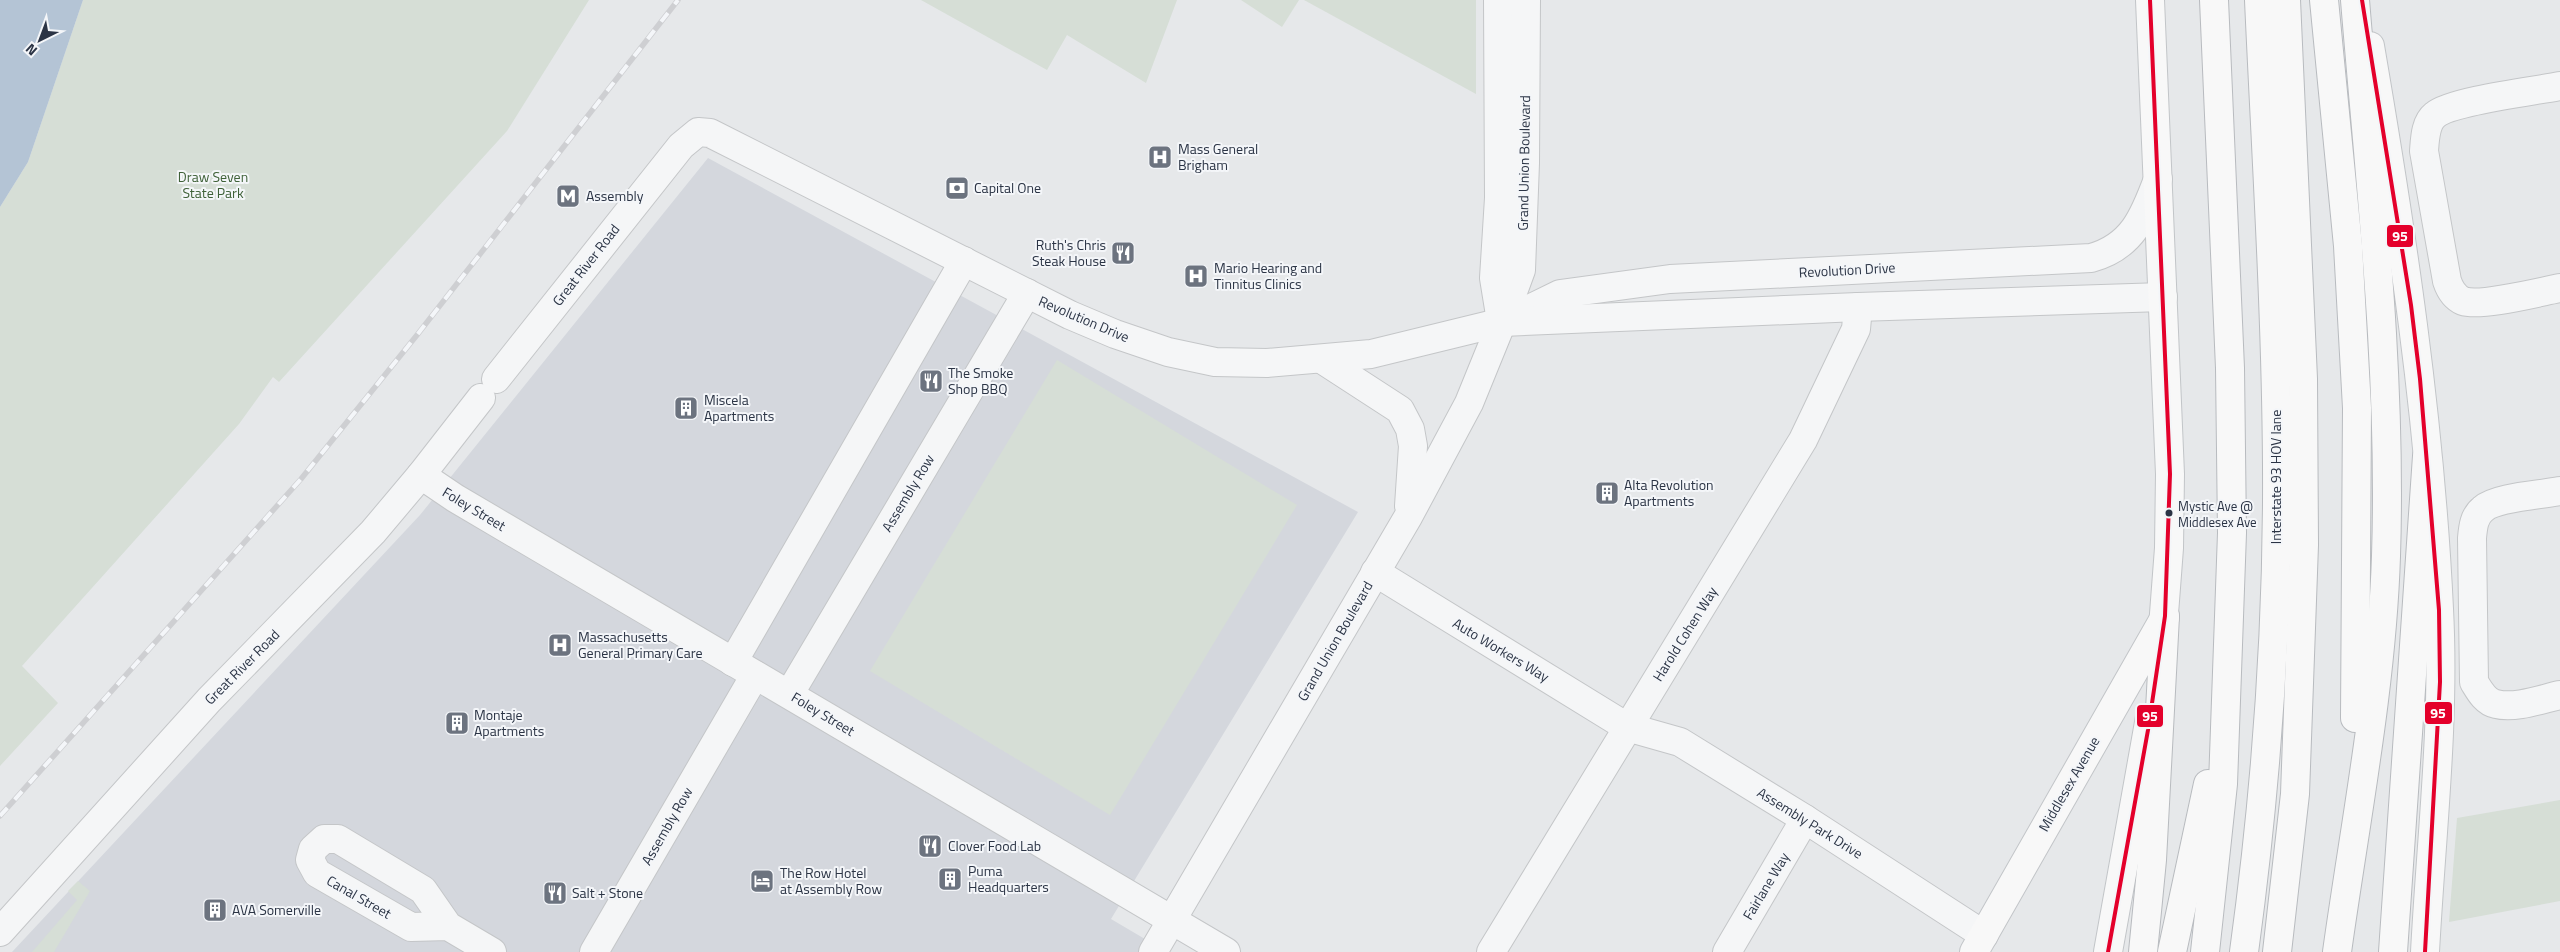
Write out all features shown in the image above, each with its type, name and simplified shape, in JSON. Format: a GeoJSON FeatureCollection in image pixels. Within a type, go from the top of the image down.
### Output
{"type":"FeatureCollection","features":[{"type":"Feature","properties":{"kind":"main road"},"geometry":{"type":"LineString","coordinates":[[2143,952],[2151,870],[2165,616],[2170,474],[2150,0]]}},
{"type":"Feature","properties":{"kind":"main road"},"geometry":{"type":"LineString","coordinates":[[2205,952],[2203,863],[2226,704],[2232,533],[2232,443],[2214,0]]}},
{"type":"Feature","properties":{"kind":"main road","name":"Interstate 93 HOV lane"},"geometry":{"type":"LineString","coordinates":[[2244,952],[2255,870],[2274,630],[2278,464],[2259,0]]}},
{"type":"Feature","properties":{"kind":"main road"},"geometry":{"type":"LineString","coordinates":[[2277,952],[2295,794],[2299,712],[2304,463],[2286,0]]}},
{"type":"Feature","properties":{"kind":"main road"},"geometry":{"type":"LineString","coordinates":[[2324,0],[2348,246],[2357,408],[2358,499],[2353,837]]}},
{"type":"Feature","properties":{"kind":"main road"},"geometry":{"type":"LineString","coordinates":[[2337,952],[2381,622],[2388,496],[2382,333],[2355,0]]}},
{"type":"Feature","properties":{"kind":"main road"},"geometry":{"type":"LineString","coordinates":[[2362,0],[2402,242],[2420,379],[2439,610],[2440,682],[2425,952]]}},
{"type":"Feature","properties":{"kind":"main road"},"geometry":{"type":"LineString","coordinates":[[2393,952],[2427,456]]}},
{"type":"Feature","properties":{"kind":"main road"},"geometry":{"type":"LineString","coordinates":[[2108,952],[2148,730],[2165,616]]}},
{"type":"Feature","properties":{"kind":"main road","name":"Middlesex Avenue"},"geometry":{"type":"LineString","coordinates":[[1979,943],[2165,616]]}},
{"type":"Feature","properties":{"kind":"main road"},"geometry":{"type":"LineString","coordinates":[[2172,952],[2203,863]]}},
{"type":"Feature","properties":{"kind":"street","name":"Grand Union Boulevard"},"geometry":{"type":"LineString","coordinates":[[1498,0],[1499,198],[1494,278],[1502,322]]}},
{"type":"Feature","properties":{"kind":"street","name":"Grand Union Boulevard"},"geometry":{"type":"LineString","coordinates":[[1153,952],[1408,517],[1465,410],[1502,322],[1521,270],[1525,163],[1526,0]]}},
{"type":"Feature","properties":{"kind":"street"},"geometry":{"type":"LineString","coordinates":[[2560,86],[2451,106],[2434,115],[2426,130],[2424,151],[2446,280],[2452,293],[2464,301],[2480,303],[2560,288]]}},
{"type":"Feature","properties":{"kind":"street","name":"Revolution Drive"},"geometry":{"type":"LineString","coordinates":[[698,132],[710,133],[1026,293],[1106,331],[1168,352],[1215,362],[1267,363],[1323,360],[1371,354],[1502,322],[1858,307],[2163,297]]}},
{"type":"Feature","properties":{"kind":"street","name":"Great River Road"},"geometry":{"type":"LineString","coordinates":[[0,932],[209,700],[347,560],[421,475],[681,146],[698,132]]}},
{"type":"Feature","properties":{"kind":"street","name":"Revolution Drive"},"geometry":{"type":"LineString","coordinates":[[1502,322],[1560,294],[1661,280],[2092,258],[2109,253],[2119,247],[2131,234],[2142,217],[2158,179]]}},
{"type":"Feature","properties":{"kind":"street","name":"Assembly Row"},"geometry":{"type":"LineString","coordinates":[[594,952],[744,668],[964,261]]}},
{"type":"Feature","properties":{"kind":"street","name":"Assembly Row"},"geometry":{"type":"LineString","coordinates":[[790,693],[1026,293]]}},
{"type":"Feature","properties":{"kind":"street","name":"Harold Cohen Way"},"geometry":{"type":"LineString","coordinates":[[1491,952],[1803,440],[1856,329],[1858,307]]}},
{"type":"Feature","properties":{"kind":"street"},"geometry":{"type":"LineString","coordinates":[[1323,360],[1400,410],[1410,428],[1413,446],[1408,517]]}},
{"type":"Feature","properties":{"kind":"street","name":"Foley Street"},"geometry":{"type":"LineString","coordinates":[[421,475],[455,498],[744,668],[790,693],[1226,952]]}},
{"type":"Feature","properties":{"kind":"street"},"geometry":{"type":"LineString","coordinates":[[2560,491],[2499,502],[2483,508],[2478,516],[2472,538],[2474,682],[2483,696],[2496,704],[2511,705],[2560,695]]}},
{"type":"Feature","properties":{"kind":"street","name":"Auto Workers Way"},"geometry":{"type":"LineString","coordinates":[[1375,572],[1628,727]]}},
{"type":"Feature","properties":{"kind":"street","name":"Assembly Park Drive"},"geometry":{"type":"LineString","coordinates":[[1628,727],[1680,742],[1806,819],[1979,943]]}},
{"type":"Feature","properties":{"kind":"street","name":"Fairlane Way"},"geometry":{"type":"LineString","coordinates":[[1727,952],[1806,819]]}},
{"type":"Feature","properties":{"kind":"street"},"geometry":{"type":"LineString","coordinates":[[448,926],[492,952]]}},
{"type":"Feature","properties":{"kind":"shaded area"},"geometry":{"type":"Polygon","coordinates":[[[708,158],[1358,512],[1111,919],[1167,952],[12,952],[420,515],[708,158]]]}},
{"type":"Feature","properties":{"kind":"green space","name":"Draw Seven State Park"},"geometry":{"type":"Polygon","coordinates":[[[83,0],[589,0],[507,131],[279,382],[273,377],[239,424],[22,666],[58,703],[0,766],[0,207],[28,162],[83,0]]]}},
{"type":"Feature","properties":{"kind":"green space"},"geometry":{"type":"Polygon","coordinates":[[[921,0],[1177,0],[1146,83],[1067,35],[1047,70],[921,0]]]}},
{"type":"Feature","properties":{"kind":"green space"},"geometry":{"type":"Polygon","coordinates":[[[1241,0],[1299,0],[1282,27],[1241,0]]]}},
{"type":"Feature","properties":{"kind":"green space"},"geometry":{"type":"Polygon","coordinates":[[[1304,0],[1476,0],[1476,94],[1304,0]]]}},
{"type":"Feature","properties":{"kind":"green space"},"geometry":{"type":"Polygon","coordinates":[[[1057,360],[1297,505],[1110,815],[870,671],[1057,360]]]}},
{"type":"Feature","properties":{"kind":"green space"},"geometry":{"type":"Polygon","coordinates":[[[2560,800],[2560,901],[2449,922],[2457,818],[2560,800]]]}},
{"type":"Feature","properties":{"kind":"green space"},"geometry":{"type":"Polygon","coordinates":[[[78,881],[90,891],[54,952],[32,952],[77,900],[68,891],[78,881]]]}},
{"type":"Feature","properties":{"kind":"water"},"geometry":{"type":"Polygon","coordinates":[[[0,0],[83,0],[28,162],[0,207],[0,0]]]}},
{"type":"Feature","properties":{"kind":"railway"},"geometry":{"type":"LineString","coordinates":[[0,816],[301,479],[417,335],[678,0]]}},
{"type":"Feature","properties":{"kind":"transit line","name":"95"},"geometry":{"type":"LineString","coordinates":[[2108,952],[2148,730],[2165,616],[2170,474],[2150,0]]}},
{"type":"Feature","properties":{"kind":"transit line","name":"95"},"geometry":{"type":"LineString","coordinates":[[2362,0],[2411,305],[2420,379],[2439,610],[2440,682],[2425,952]]}},
{"type":"Feature","properties":{"kind":"place","name":"Mass General Brigham"},"geometry":{"type":"Point","coordinates":[1160,157]}},
{"type":"Feature","properties":{"kind":"place","name":"Capital One"},"geometry":{"type":"Point","coordinates":[957,188]}},
{"type":"Feature","properties":{"kind":"place","name":"Assembly"},"geometry":{"type":"Point","coordinates":[568,196]}},
{"type":"Feature","properties":{"kind":"place","name":"Ruth's Chris Steak House"},"geometry":{"type":"Point","coordinates":[1123,253]}},
{"type":"Feature","properties":{"kind":"place","name":"Mario Hearing and Tinnitus Clinics"},"geometry":{"type":"Point","coordinates":[1196,276]}},
{"type":"Feature","properties":{"kind":"place","name":"The Smoke Shop BBQ"},"geometry":{"type":"Point","coordinates":[931,381]}},
{"type":"Feature","properties":{"kind":"place","name":"Miscela Apartments"},"geometry":{"type":"Point","coordinates":[686,408]}},
{"type":"Feature","properties":{"kind":"place","name":"Alta Revolution Apartments"},"geometry":{"type":"Point","coordinates":[1607,493]}},
{"type":"Feature","properties":{"kind":"place","name":"Mystic Ave @ Middlesex Ave"},"geometry":{"type":"Point","coordinates":[2169,513]}},
{"type":"Feature","properties":{"kind":"place","name":"Massachusetts General Primary Care"},"geometry":{"type":"Point","coordinates":[560,645]}},
{"type":"Feature","properties":{"kind":"place","name":"Montaje Apartments"},"geometry":{"type":"Point","coordinates":[457,723]}},
{"type":"Feature","properties":{"kind":"place","name":"Clover Food Lab"},"geometry":{"type":"Point","coordinates":[930,846]}},
{"type":"Feature","properties":{"kind":"place","name":"Puma Headquarters"},"geometry":{"type":"Point","coordinates":[950,879]}},
{"type":"Feature","properties":{"kind":"place","name":"The Row Hotel at Assembly Row"},"geometry":{"type":"Point","coordinates":[762,881]}},
{"type":"Feature","properties":{"kind":"place","name":"Salt + Stone"},"geometry":{"type":"Point","coordinates":[555,893]}},
{"type":"Feature","properties":{"kind":"place","name":"AVA Somerville"},"geometry":{"type":"Point","coordinates":[215,910]}}]}
